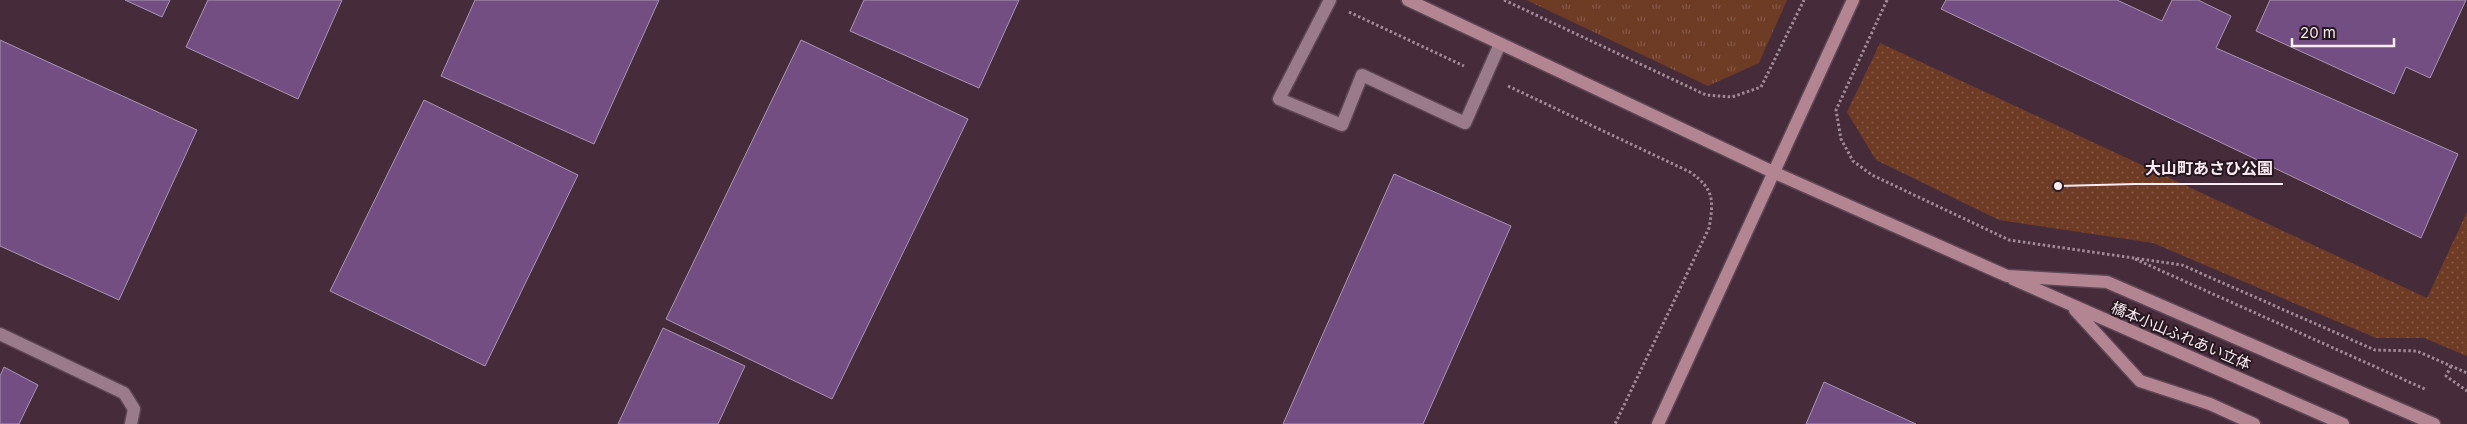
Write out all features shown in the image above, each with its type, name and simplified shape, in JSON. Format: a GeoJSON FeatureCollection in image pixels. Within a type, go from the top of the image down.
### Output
{"type":"FeatureCollection","features":[{"type":"Feature","properties":{"kind":"street","name":"橋本小山ふれあい立体"},"geometry":{"type":"LineString","coordinates":[[1408,0],[1773,172],[2007,276],[2072,307],[2343,424]]}},
{"type":"Feature","properties":{"kind":"street"},"geometry":{"type":"LineString","coordinates":[[1658,424],[1853,0]]}},
{"type":"Feature","properties":{"kind":"street"},"geometry":{"type":"LineString","coordinates":[[1330,1],[1279,98],[1342,125],[1362,75],[1465,123],[1500,44]]}},
{"type":"Feature","properties":{"kind":"street"},"geometry":{"type":"LineString","coordinates":[[2007,276],[2107,282],[2434,424]]}},
{"type":"Feature","properties":{"kind":"street"},"geometry":{"type":"LineString","coordinates":[[2072,307],[2140,380],[2210,404],[2254,424]]}},
{"type":"Feature","properties":{"kind":"street"},"geometry":{"type":"LineString","coordinates":[[0,334],[124,392],[134,409],[131,424]]}},
{"type":"Feature","properties":{"kind":"path"},"geometry":{"type":"LineString","coordinates":[[1504,0],[1706,95],[1732,97],[1761,87],[1804,0]]}},
{"type":"Feature","properties":{"kind":"path"},"geometry":{"type":"LineString","coordinates":[[1888,0],[1836,110],[1841,139],[1853,161],[1872,175],[2009,240],[2182,265],[2375,350],[2417,351],[2467,372]]}},
{"type":"Feature","properties":{"kind":"path"},"geometry":{"type":"LineString","coordinates":[[1330,1],[1690,172],[1704,182],[1713,201],[1709,228],[1615,424]]}},
{"type":"Feature","properties":{"kind":"path"},"geometry":{"type":"LineString","coordinates":[[2130,257],[2427,390]]}},
{"type":"Feature","properties":{"kind":"path"},"geometry":{"type":"LineString","coordinates":[[2451,366],[2446,376],[2467,391]]}},
{"type":"Feature","properties":{"kind":"green space"},"geometry":{"type":"Polygon","coordinates":[[[1526,0],[1787,0],[1759,63],[1708,86],[1526,0]]]}},
{"type":"Feature","properties":{"kind":"green space"},"geometry":{"type":"Polygon","coordinates":[[[1880,43],[2427,298],[2467,212],[2467,356],[2424,338],[2376,338],[2153,243],[1999,220],[1876,160],[1847,112],[1880,43]]]}},
{"type":"Feature","properties":{"kind":"building"},"geometry":{"type":"Polygon","coordinates":[[[125,0],[170,0],[162,17],[125,0]]]}},
{"type":"Feature","properties":{"kind":"building"},"geometry":{"type":"Polygon","coordinates":[[[208,0],[342,0],[298,99],[186,47],[208,0]]]}},
{"type":"Feature","properties":{"kind":"building"},"geometry":{"type":"Polygon","coordinates":[[[475,0],[659,0],[594,144],[441,76],[475,0]]]}},
{"type":"Feature","properties":{"kind":"building"},"geometry":{"type":"Polygon","coordinates":[[[864,0],[1019,0],[979,88],[850,31],[864,0]]]}},
{"type":"Feature","properties":{"kind":"building"},"geometry":{"type":"Polygon","coordinates":[[[1946,0],[2117,0],[2162,21],[2172,0],[2198,0],[2231,16],[2216,48],[2458,154],[2421,238],[1941,9],[1946,0]]]}},
{"type":"Feature","properties":{"kind":"building"},"geometry":{"type":"Polygon","coordinates":[[[2270,0],[2466,0],[2430,78],[2406,67],[2394,94],[2256,31],[2270,0]]]}},
{"type":"Feature","properties":{"kind":"building"},"geometry":{"type":"Polygon","coordinates":[[[0,40],[197,130],[119,300],[0,246],[0,40]]]}},
{"type":"Feature","properties":{"kind":"building"},"geometry":{"type":"Polygon","coordinates":[[[801,40],[968,119],[832,399],[666,319],[801,40]]]}},
{"type":"Feature","properties":{"kind":"building"},"geometry":{"type":"Polygon","coordinates":[[[424,100],[578,175],[485,366],[330,291],[424,100]]]}},
{"type":"Feature","properties":{"kind":"building"},"geometry":{"type":"Polygon","coordinates":[[[1394,174],[1511,226],[1423,424],[1283,424],[1394,174]]]}},
{"type":"Feature","properties":{"kind":"building"},"geometry":{"type":"Polygon","coordinates":[[[663,328],[745,366],[718,424],[618,424],[663,328]]]}},
{"type":"Feature","properties":{"kind":"building"},"geometry":{"type":"Polygon","coordinates":[[[4,367],[38,385],[19,424],[0,424],[0,376],[4,367]]]}},
{"type":"Feature","properties":{"kind":"building"},"geometry":{"type":"Polygon","coordinates":[[[1824,382],[1916,424],[1806,424],[1824,382]]]}},
{"type":"Feature","properties":{"kind":"place","name":"大山町あさひ公園"},"geometry":{"type":"Point","coordinates":[2058,186]}}]}
